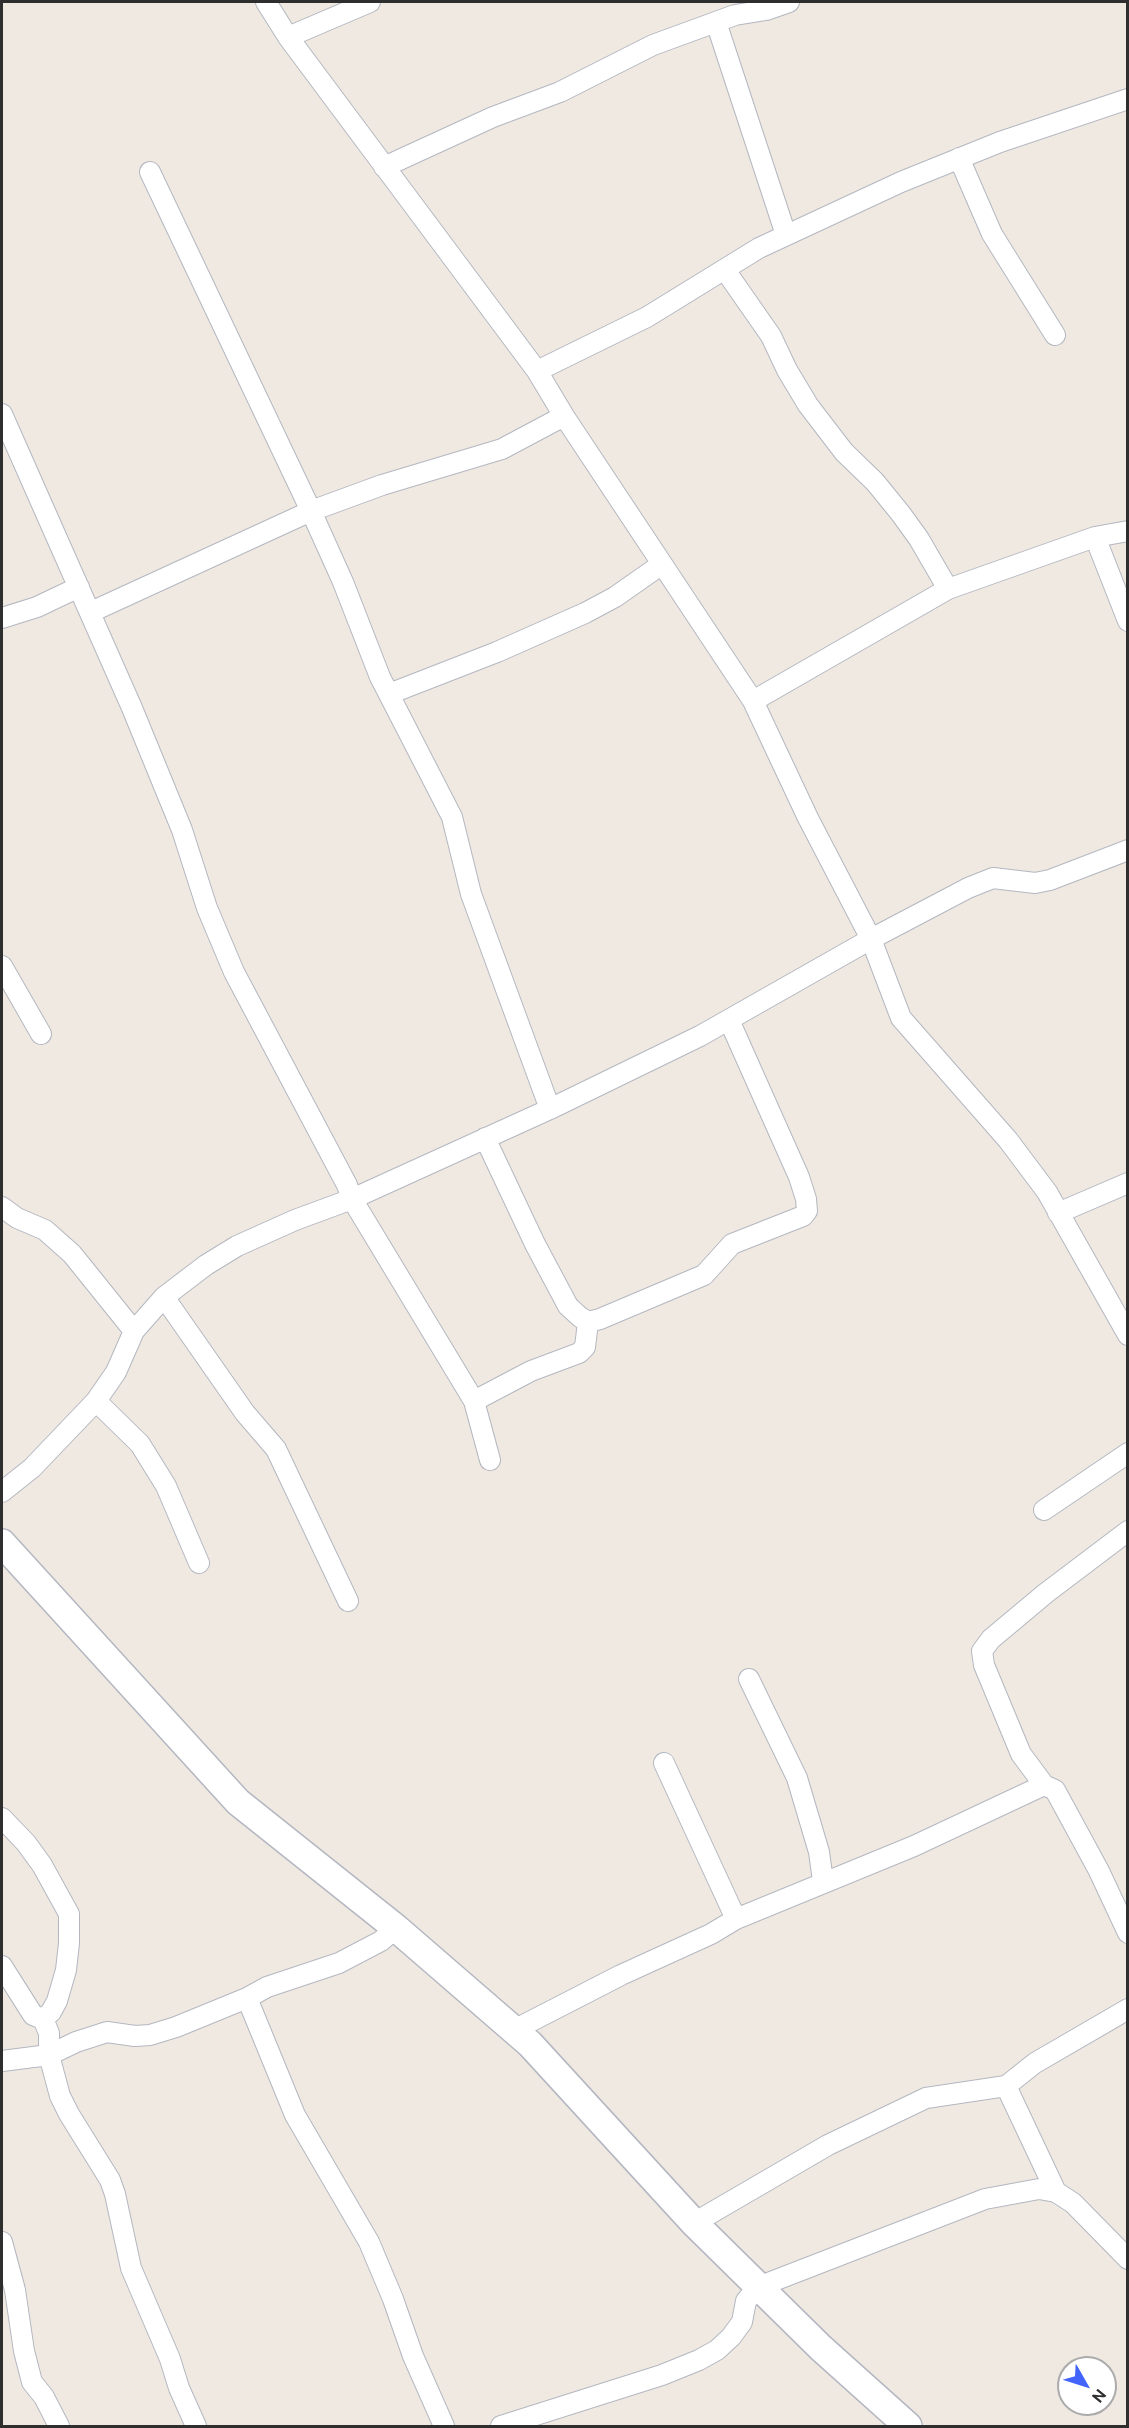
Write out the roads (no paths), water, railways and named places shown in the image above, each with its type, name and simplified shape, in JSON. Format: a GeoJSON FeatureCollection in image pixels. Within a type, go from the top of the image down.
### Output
{"type":"FeatureCollection","features":[{"type":"Feature","properties":{"kind":"street"},"geometry":{"type":"LineString","coordinates":[[266,2],[288,37],[537,371],[564,416],[753,701],[808,818],[871,939],[901,1018],[1008,1140],[1047,1192],[1128,1335]]}},
{"type":"Feature","properties":{"kind":"street"},"geometry":{"type":"LineString","coordinates":[[288,37],[370,2]]}},
{"type":"Feature","properties":{"kind":"street"},"geometry":{"type":"LineString","coordinates":[[384,166],[493,117],[560,92],[653,45],[716,22],[731,8],[766,10],[789,2]]}},
{"type":"Feature","properties":{"kind":"street"},"geometry":{"type":"LineString","coordinates":[[716,22],[786,235]]}},
{"type":"Feature","properties":{"kind":"street"},"geometry":{"type":"LineString","coordinates":[[537,371],[647,317],[759,248],[901,182],[1000,142],[1128,99]]}},
{"type":"Feature","properties":{"kind":"street"},"geometry":{"type":"LineString","coordinates":[[959,158],[992,234],[1055,335]]}},
{"type":"Feature","properties":{"kind":"street"},"geometry":{"type":"LineString","coordinates":[[150,172],[311,511],[343,582],[380,677],[452,817],[471,894],[550,1109]]}},
{"type":"Feature","properties":{"kind":"street"},"geometry":{"type":"LineString","coordinates":[[725,270],[771,336],[808,405],[844,452],[875,482],[901,514],[919,538],[948,589]]}},
{"type":"Feature","properties":{"kind":"street"},"geometry":{"type":"LineString","coordinates":[[2,414],[80,587],[182,830],[207,908],[234,972],[347,1185],[352,1199],[474,1401],[490,1460]]}},
{"type":"Feature","properties":{"kind":"street"},"geometry":{"type":"LineString","coordinates":[[90,612],[311,511],[382,485],[502,449],[564,416]]}},
{"type":"Feature","properties":{"kind":"street"},"geometry":{"type":"LineString","coordinates":[[753,701],[948,589],[1095,537],[1128,531]]}},
{"type":"Feature","properties":{"kind":"street"},"geometry":{"type":"LineString","coordinates":[[1095,537],[1128,621]]}},
{"type":"Feature","properties":{"kind":"street"},"geometry":{"type":"LineString","coordinates":[[389,694],[497,652],[585,613],[615,597],[662,564]]}},
{"type":"Feature","properties":{"kind":"street"},"geometry":{"type":"LineString","coordinates":[[2,618],[37,607],[80,587]]}},
{"type":"Feature","properties":{"kind":"street"},"geometry":{"type":"LineString","coordinates":[[2,1492],[32,1468],[96,1401],[116,1372],[134,1331],[164,1297],[206,1265],[237,1246],[295,1220],[352,1199],[550,1109],[700,1036],[943,900],[993,878],[1042,882],[1128,850]]}},
{"type":"Feature","properties":{"kind":"street"},"geometry":{"type":"LineString","coordinates":[[2,966],[41,1034]]}},
{"type":"Feature","properties":{"kind":"street"},"geometry":{"type":"LineString","coordinates":[[588,1322],[652,1299],[704,1275],[732,1244],[803,1216],[807,1211],[799,1177],[729,1020]]}},
{"type":"Feature","properties":{"kind":"street"},"geometry":{"type":"LineString","coordinates":[[485,1138],[535,1244],[568,1306],[588,1322]]}},
{"type":"Feature","properties":{"kind":"street"},"geometry":{"type":"LineString","coordinates":[[1059,1213],[1128,1183]]}},
{"type":"Feature","properties":{"kind":"street"},"geometry":{"type":"LineString","coordinates":[[2,1207],[17,1218],[45,1230],[72,1254],[134,1331]]}},
{"type":"Feature","properties":{"kind":"street"},"geometry":{"type":"LineString","coordinates":[[164,1297],[245,1413],[276,1449],[348,1601]]}},
{"type":"Feature","properties":{"kind":"street"},"geometry":{"type":"LineString","coordinates":[[474,1401],[531,1371],[579,1353],[585,1347],[588,1322]]}},
{"type":"Feature","properties":{"kind":"street"},"geometry":{"type":"LineString","coordinates":[[96,1401],[140,1444],[166,1486],[199,1563]]}},
{"type":"Feature","properties":{"kind":"street"},"geometry":{"type":"LineString","coordinates":[[1044,1510],[1128,1453]]}},
{"type":"Feature","properties":{"kind":"street"},"geometry":{"type":"LineString","coordinates":[[1128,1531],[1046,1593],[991,1639],[982,1651],[984,1665],[1021,1754],[1044,1785],[1055,1790],[1099,1871],[1128,1933]]}},
{"type":"Feature","properties":{"kind":"street"},"geometry":{"type":"LineString","coordinates":[[2,1543],[238,1802],[396,1928],[531,2044],[694,2223],[821,2348],[908,2427]]}},
{"type":"Feature","properties":{"kind":"street"},"geometry":{"type":"LineString","coordinates":[[749,1679],[797,1778],[819,1852],[823,1881]]}},
{"type":"Feature","properties":{"kind":"street"},"geometry":{"type":"LineString","coordinates":[[664,1764],[736,1919]]}},
{"type":"Feature","properties":{"kind":"street"},"geometry":{"type":"LineString","coordinates":[[514,2030],[621,1975],[711,1934],[736,1919],[823,1881],[914,1846],[1044,1785]]}},
{"type":"Feature","properties":{"kind":"street"},"geometry":{"type":"LineString","coordinates":[[2,1818],[42,1865],[69,1914],[66,1970],[57,2001],[51,2012],[43,2019]]}},
{"type":"Feature","properties":{"kind":"street"},"geometry":{"type":"LineString","coordinates":[[2,2061],[49,2055],[76,2042],[107,2032],[135,2036],[150,2035],[176,2027],[247,1998],[267,1987],[339,1963],[381,1941],[396,1928]]}},
{"type":"Feature","properties":{"kind":"street"},"geometry":{"type":"LineString","coordinates":[[2,1966],[33,2015],[43,2019],[49,2033],[49,2055],[60,2096],[110,2180],[131,2268],[196,2427]]}},
{"type":"Feature","properties":{"kind":"street"},"geometry":{"type":"LineString","coordinates":[[247,1998],[295,2115],[369,2242],[393,2299],[413,2356],[444,2427]]}},
{"type":"Feature","properties":{"kind":"street"},"geometry":{"type":"LineString","coordinates":[[694,2223],[828,2145],[926,2098],[1006,2086],[1035,2063],[1128,2009]]}},
{"type":"Feature","properties":{"kind":"street"},"geometry":{"type":"LineString","coordinates":[[1006,2086],[1056,2192]]}},
{"type":"Feature","properties":{"kind":"street"},"geometry":{"type":"LineString","coordinates":[[501,2427],[662,2375],[717,2350],[742,2322],[746,2301],[758,2287],[985,2199],[1039,2190],[1056,2192],[1073,2203],[1128,2259]]}},
{"type":"Feature","properties":{"kind":"street"},"geometry":{"type":"LineString","coordinates":[[2,2242],[15,2290],[24,2351],[32,2382],[44,2397],[59,2427]]}}]}
